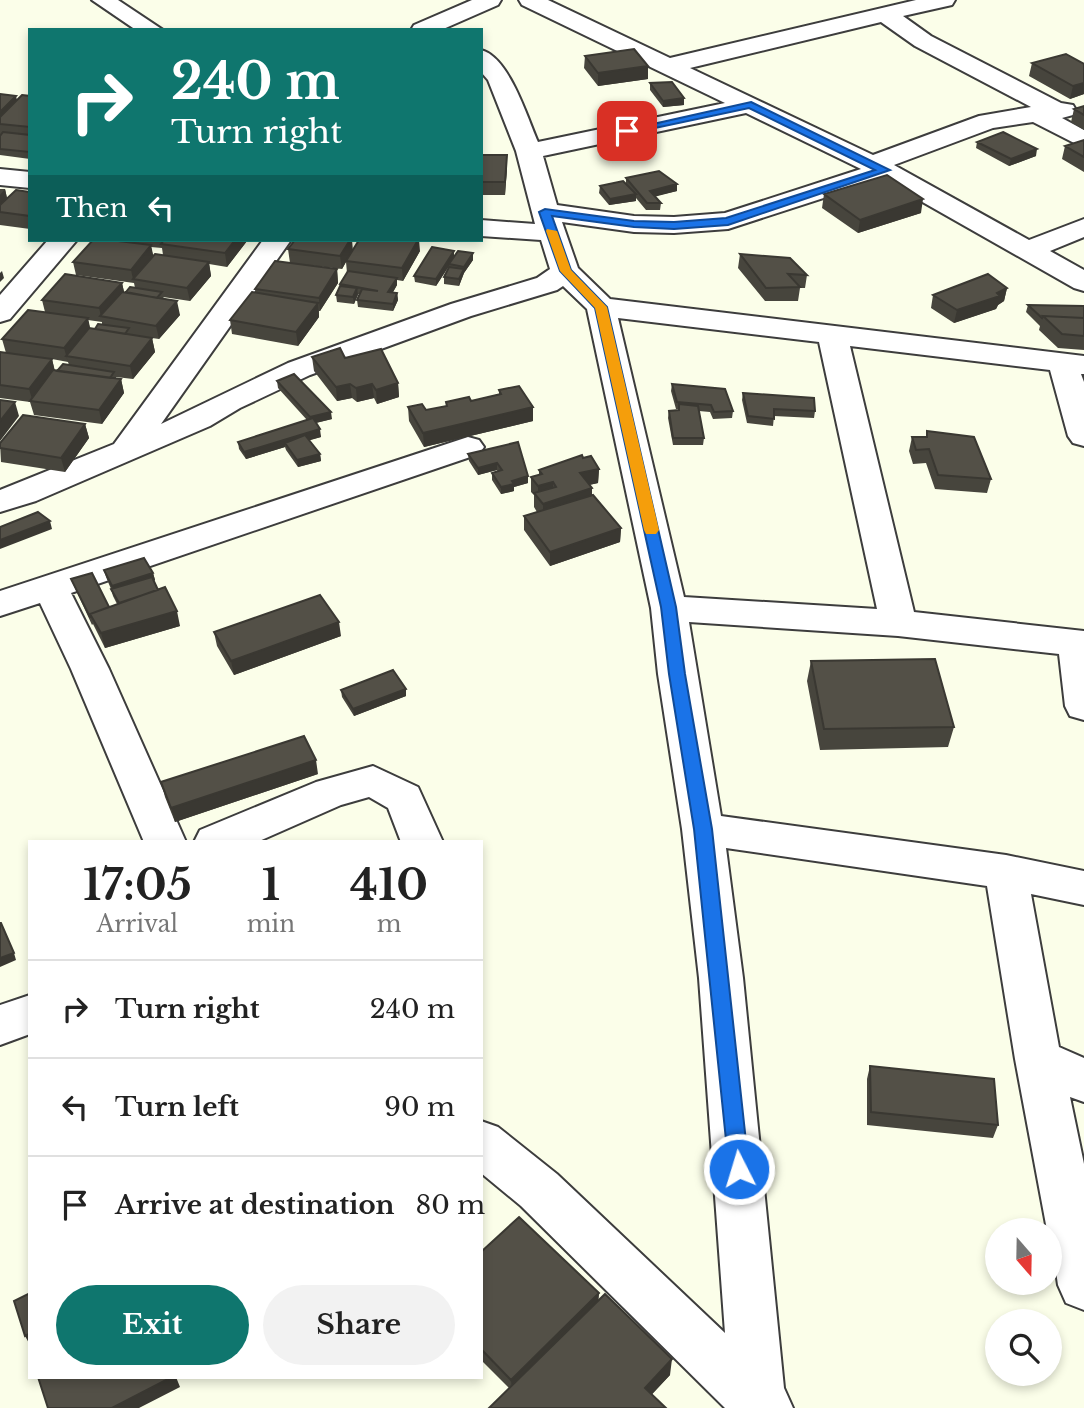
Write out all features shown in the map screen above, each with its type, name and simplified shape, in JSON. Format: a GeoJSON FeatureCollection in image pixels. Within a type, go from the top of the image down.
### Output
{"type":"FeatureCollection","features":[{"type":"Feature","properties":{"kind":"street"},"geometry":{"type":"LineString","coordinates":[[103,0],[149,28]]}},
{"type":"Feature","properties":{"kind":"street"},"geometry":{"type":"LineString","coordinates":[[428,28],[459,18],[490,0]]}},
{"type":"Feature","properties":{"kind":"street"},"geometry":{"type":"LineString","coordinates":[[530,0],[878,167],[1084,282]]}},
{"type":"Feature","properties":{"kind":"street"},"geometry":{"type":"LineString","coordinates":[[668,66],[944,0]]}},
{"type":"Feature","properties":{"kind":"street"},"geometry":{"type":"LineString","coordinates":[[430,2],[459,18]]}},
{"type":"Feature","properties":{"kind":"street"},"geometry":{"type":"LineString","coordinates":[[885,14],[923,41],[1047,112],[1084,140]]}},
{"type":"Feature","properties":{"kind":"street"},"geometry":{"type":"LineString","coordinates":[[483,59],[499,79],[528,151],[548,223],[565,271],[601,307],[669,607],[677,674],[703,829],[726,1033],[759,1406]]}},
{"type":"Feature","properties":{"kind":"street"},"geometry":{"type":"LineString","coordinates":[[528,151],[751,105]]}},
{"type":"Feature","properties":{"kind":"street"},"geometry":{"type":"LineString","coordinates":[[483,228],[548,223],[674,225],[728,221],[878,167],[988,121],[1084,108]]}},
{"type":"Feature","properties":{"kind":"street"},"geometry":{"type":"LineString","coordinates":[[0,177],[28,180]]}},
{"type":"Feature","properties":{"kind":"street"},"geometry":{"type":"LineString","coordinates":[[1027,251],[1084,227]]}},
{"type":"Feature","properties":{"kind":"street"},"geometry":{"type":"LineString","coordinates":[[0,313],[61,242]]}},
{"type":"Feature","properties":{"kind":"street"},"geometry":{"type":"LineString","coordinates":[[125,451],[276,242]]}},
{"type":"Feature","properties":{"kind":"street"},"geometry":{"type":"LineString","coordinates":[[0,501],[24,494],[199,419],[229,401],[299,369],[461,310],[547,284],[565,271]]}},
{"type":"Feature","properties":{"kind":"street"},"geometry":{"type":"LineString","coordinates":[[601,307],[1074,364],[1084,436]]}},
{"type":"Feature","properties":{"kind":"street"},"geometry":{"type":"LineString","coordinates":[[832,335],[898,623]]}},
{"type":"Feature","properties":{"kind":"street"},"geometry":{"type":"LineString","coordinates":[[0,604],[468,447]]}},
{"type":"Feature","properties":{"kind":"street"},"geometry":{"type":"LineString","coordinates":[[50,587],[90,669],[164,840]]}},
{"type":"Feature","properties":{"kind":"street"},"geometry":{"type":"LineString","coordinates":[[669,607],[898,623],[1080,644],[1084,706]]}},
{"type":"Feature","properties":{"kind":"street"},"geometry":{"type":"LineString","coordinates":[[220,840],[330,793],[373,781],[404,798],[421,840]]}},
{"type":"Feature","properties":{"kind":"street"},"geometry":{"type":"LineString","coordinates":[[703,829],[1006,872],[1084,888]]}},
{"type":"Feature","properties":{"kind":"street"},"geometry":{"type":"LineString","coordinates":[[1006,872],[1038,1059],[1084,1285]]}},
{"type":"Feature","properties":{"kind":"street"},"geometry":{"type":"LineString","coordinates":[[0,1025],[28,1015]]}},
{"type":"Feature","properties":{"kind":"street"},"geometry":{"type":"LineString","coordinates":[[1038,1059],[1084,1082]]}},
{"type":"Feature","properties":{"kind":"street"},"geometry":{"type":"LineString","coordinates":[[483,1145],[538,1190],[759,1406]]}},
{"type":"Feature","properties":{"kind":"building"},"geometry":{"type":"Polygon","coordinates":[[[634,49],[648,66],[598,73],[585,56],[634,49]]]}},
{"type":"Feature","properties":{"kind":"building"},"geometry":{"type":"Polygon","coordinates":[[[1066,54],[1084,64],[1084,83],[1073,86],[1032,63],[1066,54]]]}},
{"type":"Feature","properties":{"kind":"building"},"geometry":{"type":"Polygon","coordinates":[[[672,82],[684,98],[663,101],[650,83],[672,82]]]}},
{"type":"Feature","properties":{"kind":"building"},"geometry":{"type":"Polygon","coordinates":[[[0,94],[16,96],[0,112],[0,94]]]}},
{"type":"Feature","properties":{"kind":"building"},"geometry":{"type":"Polygon","coordinates":[[[22,95],[28,96],[28,127],[0,124],[0,117],[22,95]]]}},
{"type":"Feature","properties":{"kind":"building"},"geometry":{"type":"Polygon","coordinates":[[[1084,106],[1084,115],[1074,109],[1084,106]]]}},
{"type":"Feature","properties":{"kind":"building"},"geometry":{"type":"Polygon","coordinates":[[[3,132],[28,135],[28,152],[0,149],[0,136],[3,132]]]}},
{"type":"Feature","properties":{"kind":"building"},"geometry":{"type":"Polygon","coordinates":[[[1003,132],[1037,149],[1011,159],[977,142],[1003,132]]]}},
{"type":"Feature","properties":{"kind":"building"},"geometry":{"type":"Polygon","coordinates":[[[1084,140],[1084,157],[1065,146],[1084,140]]]}},
{"type":"Feature","properties":{"kind":"building"},"geometry":{"type":"Polygon","coordinates":[[[483,155],[507,155],[505,182],[483,182],[483,155]]]}},
{"type":"Feature","properties":{"kind":"building"},"geometry":{"type":"Polygon","coordinates":[[[659,171],[677,184],[650,191],[661,203],[647,203],[626,178],[659,171]]]}},
{"type":"Feature","properties":{"kind":"building"},"geometry":{"type":"Polygon","coordinates":[[[887,175],[923,199],[860,220],[824,194],[887,175]]]}},
{"type":"Feature","properties":{"kind":"building"},"geometry":{"type":"Polygon","coordinates":[[[623,181],[636,194],[610,199],[600,186],[623,181]]]}},
{"type":"Feature","properties":{"kind":"building"},"geometry":{"type":"Polygon","coordinates":[[[16,190],[28,192],[28,216],[0,212],[0,205],[16,190]]]}},
{"type":"Feature","properties":{"kind":"building"},"geometry":{"type":"Polygon","coordinates":[[[91,242],[151,245],[131,270],[73,262],[91,242]]]}},
{"type":"Feature","properties":{"kind":"building"},"geometry":{"type":"Polygon","coordinates":[[[162,242],[233,242],[225,253],[161,244],[162,242]]]}},
{"type":"Feature","properties":{"kind":"building"},"geometry":{"type":"Polygon","coordinates":[[[293,242],[349,242],[340,256],[288,249],[293,242]]]}},
{"type":"Feature","properties":{"kind":"building"},"geometry":{"type":"Polygon","coordinates":[[[358,242],[417,242],[402,268],[346,261],[358,242]]]}},
{"type":"Feature","properties":{"kind":"building"},"geometry":{"type":"Polygon","coordinates":[[[432,247],[454,251],[436,279],[414,276],[432,247]]]}},
{"type":"Feature","properties":{"kind":"building"},"geometry":{"type":"Polygon","coordinates":[[[458,251],[473,253],[464,267],[449,264],[458,251]]]}},
{"type":"Feature","properties":{"kind":"building"},"geometry":{"type":"Polygon","coordinates":[[[155,254],[209,262],[187,288],[133,279],[155,254]]]}},
{"type":"Feature","properties":{"kind":"building"},"geometry":{"type":"Polygon","coordinates":[[[740,254],[790,258],[807,275],[788,274],[800,287],[766,288],[740,254]]]}},
{"type":"Feature","properties":{"kind":"building"},"geometry":{"type":"Polygon","coordinates":[[[275,261],[337,269],[319,298],[255,289],[275,261]]]}},
{"type":"Feature","properties":{"kind":"building"},"geometry":{"type":"Polygon","coordinates":[[[449,267],[464,269],[459,279],[444,277],[449,267]]]}},
{"type":"Feature","properties":{"kind":"building"},"geometry":{"type":"Polygon","coordinates":[[[348,271],[397,278],[388,292],[397,293],[393,304],[357,300],[362,289],[378,291],[340,284],[348,271]]]}},
{"type":"Feature","properties":{"kind":"building"},"geometry":{"type":"Polygon","coordinates":[[[65,274],[122,283],[99,308],[42,300],[65,274]]]}},
{"type":"Feature","properties":{"kind":"building"},"geometry":{"type":"Polygon","coordinates":[[[988,274],[1007,288],[997,293],[1000,296],[957,310],[933,295],[988,274]]]}},
{"type":"Feature","properties":{"kind":"building"},"geometry":{"type":"Polygon","coordinates":[[[340,286],[357,288],[353,297],[336,295],[340,286]]]}},
{"type":"Feature","properties":{"kind":"building"},"geometry":{"type":"Polygon","coordinates":[[[130,287],[162,292],[157,298],[126,292],[130,287]]]}},
{"type":"Feature","properties":{"kind":"building"},"geometry":{"type":"Polygon","coordinates":[[[122,292],[177,301],[156,326],[100,316],[122,292]]]}},
{"type":"Feature","properties":{"kind":"building"},"geometry":{"type":"Polygon","coordinates":[[[252,292],[318,303],[296,332],[230,320],[252,292]]]}},
{"type":"Feature","properties":{"kind":"building"},"geometry":{"type":"Polygon","coordinates":[[[1028,305],[1084,306],[1084,318],[1042,318],[1028,305]]]}},
{"type":"Feature","properties":{"kind":"building"},"geometry":{"type":"Polygon","coordinates":[[[28,310],[88,318],[64,348],[2,339],[28,310]]]}},
{"type":"Feature","properties":{"kind":"building"},"geometry":{"type":"Polygon","coordinates":[[[1043,316],[1084,318],[1084,336],[1062,334],[1043,316]]]}},
{"type":"Feature","properties":{"kind":"building"},"geometry":{"type":"Polygon","coordinates":[[[98,324],[129,328],[125,334],[95,329],[98,324]]]}},
{"type":"Feature","properties":{"kind":"building"},"geometry":{"type":"Polygon","coordinates":[[[89,328],[152,338],[130,366],[66,356],[89,328]]]}},
{"type":"Feature","properties":{"kind":"building"},"geometry":{"type":"Polygon","coordinates":[[[340,348],[345,358],[381,349],[398,383],[376,390],[372,384],[356,388],[350,384],[336,387],[312,357],[340,348]]]}},
{"type":"Feature","properties":{"kind":"building"},"geometry":{"type":"Polygon","coordinates":[[[0,352],[52,359],[29,389],[0,385],[0,352]]]}},
{"type":"Feature","properties":{"kind":"building"},"geometry":{"type":"Polygon","coordinates":[[[63,364],[114,372],[110,378],[57,371],[63,364]]]}},
{"type":"Feature","properties":{"kind":"building"},"geometry":{"type":"Polygon","coordinates":[[[53,370],[121,379],[99,410],[30,401],[53,370]]]}},
{"type":"Feature","properties":{"kind":"building"},"geometry":{"type":"Polygon","coordinates":[[[294,374],[331,412],[310,417],[277,381],[294,374]]]}},
{"type":"Feature","properties":{"kind":"building"},"geometry":{"type":"Polygon","coordinates":[[[672,384],[725,389],[733,411],[714,412],[711,405],[677,402],[672,384]]]}},
{"type":"Feature","properties":{"kind":"building"},"geometry":{"type":"Polygon","coordinates":[[[519,386],[533,407],[423,433],[408,407],[422,404],[426,410],[447,406],[446,402],[469,397],[471,401],[501,394],[499,390],[519,386]]]}},
{"type":"Feature","properties":{"kind":"building"},"geometry":{"type":"Polygon","coordinates":[[[743,393],[814,398],[815,411],[774,409],[774,419],[748,416],[743,393]]]}},
{"type":"Feature","properties":{"kind":"building"},"geometry":{"type":"Polygon","coordinates":[[[0,400],[15,402],[0,421],[0,400]]]}},
{"type":"Feature","properties":{"kind":"building"},"geometry":{"type":"Polygon","coordinates":[[[679,404],[698,406],[704,438],[673,438],[669,411],[679,410],[679,404]]]}},
{"type":"Feature","properties":{"kind":"building"},"geometry":{"type":"Polygon","coordinates":[[[23,415],[85,424],[61,458],[0,448],[0,443],[23,415]]]}},
{"type":"Feature","properties":{"kind":"building"},"geometry":{"type":"Polygon","coordinates":[[[313,418],[320,429],[244,452],[238,442],[313,418]]]}},
{"type":"Feature","properties":{"kind":"building"},"geometry":{"type":"Polygon","coordinates":[[[927,431],[974,437],[991,479],[938,475],[929,449],[916,450],[912,437],[927,437],[927,431]]]}},
{"type":"Feature","properties":{"kind":"building"},"geometry":{"type":"Polygon","coordinates":[[[305,435],[320,454],[297,460],[285,443],[305,435]]]}},
{"type":"Feature","properties":{"kind":"building"},"geometry":{"type":"Polygon","coordinates":[[[518,442],[528,476],[512,481],[514,484],[501,487],[492,473],[502,470],[497,463],[478,468],[468,454],[518,442]]]}},
{"type":"Feature","properties":{"kind":"building"},"geometry":{"type":"Polygon","coordinates":[[[582,455],[583,458],[591,456],[599,469],[580,473],[592,488],[543,504],[534,493],[556,487],[553,482],[538,486],[531,477],[542,474],[539,470],[582,455]]]}},
{"type":"Feature","properties":{"kind":"building"},"geometry":{"type":"Polygon","coordinates":[[[593,495],[621,528],[550,552],[524,516],[593,495]]]}},
{"type":"Feature","properties":{"kind":"building"},"geometry":{"type":"Polygon","coordinates":[[[38,512],[50,521],[0,540],[0,527],[38,512]]]}},
{"type":"Feature","properties":{"kind":"building"},"geometry":{"type":"Polygon","coordinates":[[[144,558],[153,573],[112,586],[104,570],[144,558]]]}},
{"type":"Feature","properties":{"kind":"building"},"geometry":{"type":"Polygon","coordinates":[[[92,573],[109,607],[90,614],[90,617],[71,579],[92,573]]]}},
{"type":"Feature","properties":{"kind":"building"},"geometry":{"type":"Polygon","coordinates":[[[152,577],[158,590],[119,603],[111,589],[152,577]]]}},
{"type":"Feature","properties":{"kind":"building"},"geometry":{"type":"Polygon","coordinates":[[[165,587],[177,611],[101,633],[90,614],[165,587]]]}},
{"type":"Feature","properties":{"kind":"building"},"geometry":{"type":"Polygon","coordinates":[[[320,595],[339,622],[231,661],[214,632],[320,595]]]}},
{"type":"Feature","properties":{"kind":"building"},"geometry":{"type":"Polygon","coordinates":[[[935,659],[954,727],[824,729],[811,661],[935,659]]]}},
{"type":"Feature","properties":{"kind":"building"},"geometry":{"type":"Polygon","coordinates":[[[393,670],[406,689],[353,709],[341,690],[393,670]]]}},
{"type":"Feature","properties":{"kind":"building"},"geometry":{"type":"Polygon","coordinates":[[[304,736],[316,760],[171,808],[161,782],[304,736]]]}},
{"type":"Feature","properties":{"kind":"building"},"geometry":{"type":"Polygon","coordinates":[[[0,923],[14,953],[0,958],[0,923]]]}},
{"type":"Feature","properties":{"kind":"building"},"geometry":{"type":"Polygon","coordinates":[[[870,1066],[994,1079],[998,1125],[871,1112],[870,1066]]]}},
{"type":"Feature","properties":{"kind":"building"},"geometry":{"type":"Polygon","coordinates":[[[519,1217],[599,1293],[511,1380],[483,1351],[483,1250],[519,1217]]]}},
{"type":"Feature","properties":{"kind":"building"},"geometry":{"type":"Polygon","coordinates":[[[28,1294],[28,1334],[25,1336],[14,1301],[28,1294]]]}},
{"type":"Feature","properties":{"kind":"building"},"geometry":{"type":"Polygon","coordinates":[[[605,1294],[672,1359],[645,1388],[666,1408],[489,1408],[605,1294]]]}},
{"type":"Feature","properties":{"kind":"building"},"geometry":{"type":"Polygon","coordinates":[[[39,1379],[168,1379],[112,1408],[48,1408],[39,1379]]]}},
{"type":"Feature","properties":{"kind":"slow traffic"},"geometry":{"type":"LineString","coordinates":[[551,231],[565,271],[601,307],[651,530]]}},
{"type":"Feature","properties":{"kind":"route"},"geometry":{"type":"LineString","coordinates":[[627,131],[751,105],[884,170],[728,221],[674,225],[634,224],[545,212],[565,271],[601,307],[669,607],[677,674],[703,829],[721,978],[739,1169]]}}]}
